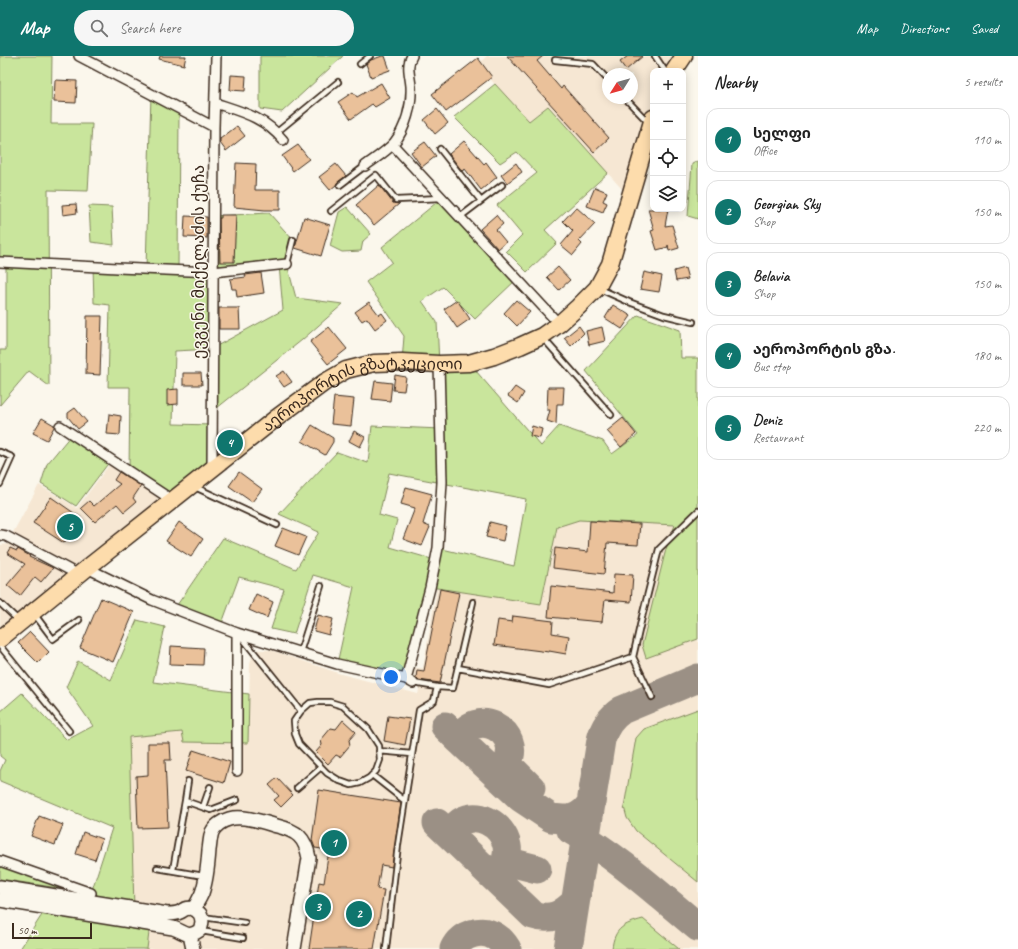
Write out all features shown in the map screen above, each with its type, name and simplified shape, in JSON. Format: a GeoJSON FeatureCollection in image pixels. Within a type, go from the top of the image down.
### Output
{"type":"FeatureCollection","features":[{"type":"Feature","properties":{"kind":"highway"},"geometry":{"type":"LineString","coordinates":[[676,68],[684,56]]}},
{"type":"Feature","properties":{"kind":"highway","name":"აეროპორტის გზატკეცილი"},"geometry":{"type":"LineString","coordinates":[[0,639],[83,571],[275,419],[325,382],[346,370],[374,363],[469,363],[494,356],[542,336],[559,324],[596,288],[610,264],[650,128]]}},
{"type":"Feature","properties":{"kind":"street"},"geometry":{"type":"LineString","coordinates":[[79,56],[214,127]]}},
{"type":"Feature","properties":{"kind":"street","name":"ევგენი მიქელაძის ქუჩა"},"geometry":{"type":"LineString","coordinates":[[212,468],[214,127],[216,56]]}},
{"type":"Feature","properties":{"kind":"street"},"geometry":{"type":"LineString","coordinates":[[365,166],[393,145],[401,133],[407,116],[411,97],[408,66],[411,56]]}},
{"type":"Feature","properties":{"kind":"street"},"geometry":{"type":"LineString","coordinates":[[215,103],[245,113],[264,122],[277,132],[283,140]]}},
{"type":"Feature","properties":{"kind":"street"},"geometry":{"type":"LineString","coordinates":[[393,145],[559,324]]}},
{"type":"Feature","properties":{"kind":"street"},"geometry":{"type":"LineString","coordinates":[[0,262],[213,272],[287,264]]}},
{"type":"Feature","properties":{"kind":"street"},"geometry":{"type":"LineString","coordinates":[[0,535],[6,536],[152,600],[237,632],[337,664],[409,681],[438,548],[442,482],[439,364]]}},
{"type":"Feature","properties":{"kind":"street"},"geometry":{"type":"LineString","coordinates":[[60,426],[172,500]]}},
{"type":"Feature","properties":{"kind":"street"},"geometry":{"type":"LineString","coordinates":[[237,632],[237,771]]}},
{"type":"Feature","properties":{"kind":"street"},"geometry":{"type":"LineString","coordinates":[[197,912],[206,876],[210,839],[213,830],[219,823],[228,819],[236,818],[255,820],[291,829],[305,844],[309,858],[294,949]]}},
{"type":"Feature","properties":{"kind":"street"},"geometry":{"type":"LineString","coordinates":[[0,861],[91,894]]}},
{"type":"Feature","properties":{"kind":"street"},"geometry":{"type":"LineString","coordinates":[[0,887],[167,914],[180,912],[188,908],[197,912],[202,918],[202,926],[200,930],[189,932],[0,900]]}},
{"type":"Feature","properties":{"kind":"street"},"geometry":{"type":"LineString","coordinates":[[180,912],[176,922],[189,932],[193,949]]}},
{"type":"Feature","properties":{"kind":"lane"},"geometry":{"type":"LineString","coordinates":[[360,64],[370,56]]}},
{"type":"Feature","properties":{"kind":"lane"},"geometry":{"type":"LineString","coordinates":[[656,56],[663,68]]}},
{"type":"Feature","properties":{"kind":"lane"},"geometry":{"type":"LineString","coordinates":[[555,60],[593,64],[602,74]]}},
{"type":"Feature","properties":{"kind":"lane"},"geometry":{"type":"LineString","coordinates":[[277,132],[338,82]]}},
{"type":"Feature","properties":{"kind":"lane"},"geometry":{"type":"LineString","coordinates":[[632,104],[650,119]]}},
{"type":"Feature","properties":{"kind":"lane"},"geometry":{"type":"LineString","coordinates":[[440,149],[481,201]]}},
{"type":"Feature","properties":{"kind":"lane"},"geometry":{"type":"LineString","coordinates":[[340,185],[365,166]]}},
{"type":"Feature","properties":{"kind":"lane"},"geometry":{"type":"LineString","coordinates":[[331,210],[376,175],[396,200],[442,198]]}},
{"type":"Feature","properties":{"kind":"lane"},"geometry":{"type":"LineString","coordinates":[[460,217],[502,185]]}},
{"type":"Feature","properties":{"kind":"lane"},"geometry":{"type":"LineString","coordinates":[[287,264],[293,240]]}},
{"type":"Feature","properties":{"kind":"lane"},"geometry":{"type":"LineString","coordinates":[[596,288],[664,315],[693,322]]}},
{"type":"Feature","properties":{"kind":"lane"},"geometry":{"type":"LineString","coordinates":[[542,336],[611,415]]}},
{"type":"Feature","properties":{"kind":"lane"},"geometry":{"type":"LineString","coordinates":[[0,452],[12,457],[0,484]]}},
{"type":"Feature","properties":{"kind":"lane"},"geometry":{"type":"LineString","coordinates":[[191,485],[277,525]]}},
{"type":"Feature","properties":{"kind":"lane"},"geometry":{"type":"LineString","coordinates":[[652,698],[633,657],[660,549],[698,510]]}},
{"type":"Feature","properties":{"kind":"lane"},"geometry":{"type":"LineString","coordinates":[[300,652],[321,586]]}},
{"type":"Feature","properties":{"kind":"lane"},"geometry":{"type":"LineString","coordinates":[[409,681],[437,687],[453,688],[473,602]]}},
{"type":"Feature","properties":{"kind":"lane"},"geometry":{"type":"LineString","coordinates":[[0,603],[20,622]]}},
{"type":"Feature","properties":{"kind":"lane"},"geometry":{"type":"LineString","coordinates":[[33,612],[53,639],[79,620]]}},
{"type":"Feature","properties":{"kind":"lane"},"geometry":{"type":"LineString","coordinates":[[237,632],[301,711]]}},
{"type":"Feature","properties":{"kind":"lane"},"geometry":{"type":"LineString","coordinates":[[0,646],[69,731]]}},
{"type":"Feature","properties":{"kind":"lane"},"geometry":{"type":"LineString","coordinates":[[458,668],[549,685],[633,657]]}},
{"type":"Feature","properties":{"kind":"lane"},"geometry":{"type":"LineString","coordinates":[[386,949],[398,844],[406,801],[419,710],[434,701],[437,687]]}},
{"type":"Feature","properties":{"kind":"lane"},"geometry":{"type":"LineString","coordinates":[[330,702],[343,706],[368,729],[379,746],[379,751],[380,760],[376,771],[360,783],[351,785],[340,781],[327,773],[298,744],[295,734],[294,721],[301,711],[310,703],[330,702]]}},
{"type":"Feature","properties":{"kind":"lane"},"geometry":{"type":"LineString","coordinates":[[379,751],[412,754]]}},
{"type":"Feature","properties":{"kind":"lane"},"geometry":{"type":"LineString","coordinates":[[296,788],[321,767]]}},
{"type":"Feature","properties":{"kind":"lane"},"geometry":{"type":"LineString","coordinates":[[372,775],[406,801]]}},
{"type":"Feature","properties":{"kind":"lane"},"geometry":{"type":"LineString","coordinates":[[173,870],[188,781]]}},
{"type":"Feature","properties":{"kind":"lane"},"geometry":{"type":"LineString","coordinates":[[203,807],[210,787]]}},
{"type":"Feature","properties":{"kind":"lane"},"geometry":{"type":"LineString","coordinates":[[185,801],[211,810],[237,800]]}},
{"type":"Feature","properties":{"kind":"lane"},"geometry":{"type":"LineString","coordinates":[[157,868],[206,876]]}},
{"type":"Feature","properties":{"kind":"lane"},"geometry":{"type":"LineString","coordinates":[[197,912],[204,917],[245,923]]}},
{"type":"Feature","properties":{"kind":"lane"},"geometry":{"type":"LineString","coordinates":[[189,932],[202,931],[243,938]]}},
{"type":"Feature","properties":{"kind":"shaded area"},"geometry":{"type":"Polygon","coordinates":[[[487,56],[684,56],[676,68],[650,68],[650,128],[629,197],[548,106],[529,121],[477,65],[487,56]]]}},
{"type":"Feature","properties":{"kind":"shaded area"},"geometry":{"type":"Polygon","coordinates":[[[112,461],[170,499],[79,572],[10,538],[39,485],[77,508],[112,461]]]}},
{"type":"Feature","properties":{"kind":"shaded area"},"geometry":{"type":"Polygon","coordinates":[[[698,499],[698,949],[147,949],[150,924],[132,921],[129,737],[182,732],[185,742],[248,743],[250,663],[253,654],[257,650],[271,650],[341,674],[418,694],[420,686],[413,685],[415,668],[423,668],[437,588],[541,604],[557,527],[579,520],[675,525],[698,499]]]}},
{"type":"Feature","properties":{"kind":"shaded area"},"geometry":{"type":"Polygon","coordinates":[[[10,544],[75,575],[0,637],[0,545],[10,544]]]}},
{"type":"Feature","properties":{"kind":"green space"},"geometry":{"type":"Polygon","coordinates":[[[0,56],[52,56],[51,124],[92,124],[88,191],[48,190],[49,386],[29,371],[0,405],[0,350],[6,350],[6,262],[0,261],[0,56]]]}},
{"type":"Feature","properties":{"kind":"green space"},"geometry":{"type":"Polygon","coordinates":[[[260,56],[343,56],[282,112],[260,109],[260,56]]]}},
{"type":"Feature","properties":{"kind":"green space"},"geometry":{"type":"Polygon","coordinates":[[[495,84],[529,121],[548,106],[608,173],[545,230],[557,243],[527,272],[506,251],[522,235],[497,205],[537,173],[517,152],[500,163],[454,117],[495,84]]]}},
{"type":"Feature","properties":{"kind":"green space"},"geometry":{"type":"Polygon","coordinates":[[[151,94],[179,109],[178,269],[213,272],[213,216],[269,213],[293,240],[287,264],[296,298],[343,304],[302,340],[212,412],[212,349],[175,351],[173,424],[212,425],[212,468],[172,500],[129,471],[130,387],[108,387],[110,305],[94,303],[93,266],[146,268],[151,94]],[[279,265],[213,272],[213,348],[283,310],[279,265]]]}},
{"type":"Feature","properties":{"kind":"green space"},"geometry":{"type":"Polygon","coordinates":[[[698,161],[698,219],[688,216],[692,164],[698,161]]]}},
{"type":"Feature","properties":{"kind":"green space"},"geometry":{"type":"Polygon","coordinates":[[[442,198],[517,279],[475,319],[443,287],[422,301],[437,322],[439,364],[402,362],[404,336],[366,282],[392,262],[382,247],[442,198]]]}},
{"type":"Feature","properties":{"kind":"green space"},"geometry":{"type":"Polygon","coordinates":[[[89,206],[112,207],[114,245],[91,242],[89,206]]]}},
{"type":"Feature","properties":{"kind":"green space"},"geometry":{"type":"Polygon","coordinates":[[[347,207],[371,234],[363,241],[361,251],[342,252],[330,246],[339,212],[347,207]]]}},
{"type":"Feature","properties":{"kind":"green space"},"geometry":{"type":"Polygon","coordinates":[[[638,315],[680,330],[681,358],[698,358],[698,639],[646,658],[642,645],[666,549],[675,525],[579,520],[557,527],[541,604],[430,588],[406,679],[337,664],[354,587],[313,575],[294,634],[271,629],[284,589],[239,577],[221,626],[175,608],[223,538],[296,569],[319,532],[279,514],[337,452],[368,463],[372,426],[441,429],[439,364],[469,363],[541,446],[559,426],[603,441],[612,454],[638,435],[586,371],[638,315]],[[389,473],[379,515],[397,520],[390,547],[435,560],[438,548],[514,566],[526,499],[389,473]]]}},
{"type":"Feature","properties":{"kind":"green space"},"geometry":{"type":"Polygon","coordinates":[[[71,435],[110,461],[76,506],[41,484],[47,464],[71,435]]]}},
{"type":"Feature","properties":{"kind":"green space"},"geometry":{"type":"Polygon","coordinates":[[[137,620],[165,627],[153,682],[249,694],[248,743],[184,742],[182,732],[129,737],[134,908],[91,893],[112,828],[0,781],[0,771],[5,760],[0,756],[0,712],[22,693],[67,740],[93,726],[66,687],[78,661],[111,680],[137,620]]]}},
{"type":"Feature","properties":{"kind":"green space"},"geometry":{"type":"Polygon","coordinates":[[[698,709],[698,882],[636,831],[627,818],[624,807],[636,738],[644,729],[698,709]]]}},
{"type":"Feature","properties":{"kind":"green space"},"geometry":{"type":"Polygon","coordinates":[[[0,861],[91,893],[0,879],[0,861]]]}},
{"type":"Feature","properties":{"kind":"green space"},"geometry":{"type":"Polygon","coordinates":[[[47,907],[150,924],[147,949],[20,949],[47,907]]]}},
{"type":"Feature","properties":{"kind":"green space"},"geometry":{"type":"Polygon","coordinates":[[[643,919],[679,949],[612,949],[615,936],[621,928],[625,925],[643,919]]]}},
{"type":"Feature","properties":{"kind":"building"},"geometry":{"type":"Polygon","coordinates":[[[160,56],[186,56],[184,65],[159,59],[160,56]]]}},
{"type":"Feature","properties":{"kind":"building"},"geometry":{"type":"Polygon","coordinates":[[[385,56],[390,70],[371,77],[366,64],[371,60],[385,56]]]}},
{"type":"Feature","properties":{"kind":"building"},"geometry":{"type":"Polygon","coordinates":[[[507,56],[543,56],[537,61],[561,89],[563,86],[609,138],[594,152],[507,56]]]}},
{"type":"Feature","properties":{"kind":"building"},"geometry":{"type":"Polygon","coordinates":[[[628,56],[643,56],[628,68],[624,68],[620,62],[628,56]]]}},
{"type":"Feature","properties":{"kind":"building"},"geometry":{"type":"Polygon","coordinates":[[[478,58],[492,77],[446,112],[432,94],[478,58]]]}},
{"type":"Feature","properties":{"kind":"building"},"geometry":{"type":"Polygon","coordinates":[[[231,75],[246,76],[245,91],[230,90],[231,75]]]}},
{"type":"Feature","properties":{"kind":"building"},"geometry":{"type":"Polygon","coordinates":[[[55,80],[77,81],[76,103],[54,102],[55,80]]]}},
{"type":"Feature","properties":{"kind":"building"},"geometry":{"type":"Polygon","coordinates":[[[381,83],[390,98],[375,107],[372,104],[351,119],[338,102],[353,92],[357,97],[381,83]]]}},
{"type":"Feature","properties":{"kind":"building"},"geometry":{"type":"Polygon","coordinates":[[[437,109],[448,123],[435,134],[424,120],[437,109]]]}},
{"type":"Feature","properties":{"kind":"building"},"geometry":{"type":"Polygon","coordinates":[[[237,126],[245,136],[226,151],[220,143],[220,139],[237,126]]]}},
{"type":"Feature","properties":{"kind":"building"},"geometry":{"type":"Polygon","coordinates":[[[464,141],[484,164],[486,162],[497,177],[481,190],[465,169],[462,171],[449,154],[464,141]]]}},
{"type":"Feature","properties":{"kind":"building"},"geometry":{"type":"Polygon","coordinates":[[[425,142],[436,156],[422,167],[411,152],[425,142]]]}},
{"type":"Feature","properties":{"kind":"building"},"geometry":{"type":"Polygon","coordinates":[[[298,145],[309,159],[293,171],[282,156],[298,145]]]}},
{"type":"Feature","properties":{"kind":"building"},"geometry":{"type":"Polygon","coordinates":[[[236,163],[256,164],[255,190],[280,190],[280,210],[234,207],[236,163]]]}},
{"type":"Feature","properties":{"kind":"building"},"geometry":{"type":"Polygon","coordinates":[[[516,163],[522,172],[507,183],[501,175],[516,163]]]}},
{"type":"Feature","properties":{"kind":"building"},"geometry":{"type":"Polygon","coordinates":[[[336,164],[346,176],[330,190],[319,177],[336,164]]]}},
{"type":"Feature","properties":{"kind":"building"},"geometry":{"type":"Polygon","coordinates":[[[379,185],[393,203],[399,204],[374,225],[356,205],[379,185]]]}},
{"type":"Feature","properties":{"kind":"building"},"geometry":{"type":"Polygon","coordinates":[[[595,187],[607,192],[603,201],[607,203],[603,212],[587,206],[595,187]]]}},
{"type":"Feature","properties":{"kind":"building"},"geometry":{"type":"Polygon","coordinates":[[[76,204],[77,213],[63,215],[62,205],[76,204]]]}},
{"type":"Feature","properties":{"kind":"building"},"geometry":{"type":"Polygon","coordinates":[[[576,207],[595,224],[579,241],[582,244],[573,255],[561,245],[573,231],[563,221],[576,207]]]}},
{"type":"Feature","properties":{"kind":"building"},"geometry":{"type":"Polygon","coordinates":[[[648,209],[650,209],[650,212],[667,212],[665,226],[672,225],[679,248],[669,251],[668,245],[668,247],[657,250],[651,231],[654,230],[648,209]]]}},
{"type":"Feature","properties":{"kind":"building"},"geometry":{"type":"Polygon","coordinates":[[[221,215],[236,215],[234,262],[220,262],[219,218],[221,218],[221,215]]]}},
{"type":"Feature","properties":{"kind":"building"},"geometry":{"type":"Polygon","coordinates":[[[496,215],[503,224],[496,230],[506,242],[498,249],[480,229],[496,215]]]}},
{"type":"Feature","properties":{"kind":"building"},"geometry":{"type":"Polygon","coordinates":[[[185,216],[207,217],[207,238],[184,237],[185,216]]]}},
{"type":"Feature","properties":{"kind":"building"},"geometry":{"type":"Polygon","coordinates":[[[304,217],[330,225],[321,256],[295,248],[304,217]]]}},
{"type":"Feature","properties":{"kind":"building"},"geometry":{"type":"Polygon","coordinates":[[[558,267],[570,280],[559,290],[547,277],[558,267]]]}},
{"type":"Feature","properties":{"kind":"building"},"geometry":{"type":"Polygon","coordinates":[[[685,268],[688,279],[676,281],[674,271],[685,268]]]}},
{"type":"Feature","properties":{"kind":"building"},"geometry":{"type":"Polygon","coordinates":[[[644,272],[662,276],[659,292],[640,289],[644,272]]]}},
{"type":"Feature","properties":{"kind":"building"},"geometry":{"type":"Polygon","coordinates":[[[261,273],[264,293],[237,297],[236,289],[232,289],[230,279],[261,273]]]}},
{"type":"Feature","properties":{"kind":"building"},"geometry":{"type":"Polygon","coordinates":[[[457,300],[470,319],[457,328],[444,309],[457,300]]]}},
{"type":"Feature","properties":{"kind":"building"},"geometry":{"type":"Polygon","coordinates":[[[516,300],[530,312],[517,326],[504,313],[516,300]]]}},
{"type":"Feature","properties":{"kind":"building"},"geometry":{"type":"Polygon","coordinates":[[[369,302],[379,315],[382,313],[387,320],[375,329],[367,318],[362,321],[355,312],[369,302]]]}},
{"type":"Feature","properties":{"kind":"building"},"geometry":{"type":"Polygon","coordinates":[[[613,305],[631,316],[622,329],[605,318],[613,305]]]}},
{"type":"Feature","properties":{"kind":"building"},"geometry":{"type":"Polygon","coordinates":[[[219,308],[239,308],[240,329],[219,329],[219,308]]]}},
{"type":"Feature","properties":{"kind":"building"},"geometry":{"type":"Polygon","coordinates":[[[87,316],[102,316],[100,375],[86,374],[87,316]]]}},
{"type":"Feature","properties":{"kind":"building"},"geometry":{"type":"Polygon","coordinates":[[[579,326],[584,333],[571,346],[564,338],[579,326]]]}},
{"type":"Feature","properties":{"kind":"building"},"geometry":{"type":"Polygon","coordinates":[[[329,327],[347,349],[328,364],[310,342],[329,327]]]}},
{"type":"Feature","properties":{"kind":"building"},"geometry":{"type":"Polygon","coordinates":[[[602,327],[605,341],[589,345],[586,331],[602,327]]]}},
{"type":"Feature","properties":{"kind":"building"},"geometry":{"type":"Polygon","coordinates":[[[284,371],[292,382],[284,387],[276,376],[284,371]]]}},
{"type":"Feature","properties":{"kind":"building"},"geometry":{"type":"Polygon","coordinates":[[[183,373],[201,373],[202,385],[183,385],[183,373]]]}},
{"type":"Feature","properties":{"kind":"building"},"geometry":{"type":"Polygon","coordinates":[[[395,375],[406,377],[404,391],[393,390],[395,375]]]}},
{"type":"Feature","properties":{"kind":"building"},"geometry":{"type":"Polygon","coordinates":[[[375,381],[392,383],[390,401],[372,399],[375,381]]]}},
{"type":"Feature","properties":{"kind":"building"},"geometry":{"type":"Polygon","coordinates":[[[515,387],[524,393],[518,403],[508,396],[515,387]]]}},
{"type":"Feature","properties":{"kind":"building"},"geometry":{"type":"Polygon","coordinates":[[[548,387],[564,387],[563,404],[557,404],[556,424],[547,421],[550,410],[547,410],[548,387]]]}},
{"type":"Feature","properties":{"kind":"building"},"geometry":{"type":"Polygon","coordinates":[[[178,389],[178,404],[167,405],[167,390],[178,389]]]}},
{"type":"Feature","properties":{"kind":"building"},"geometry":{"type":"Polygon","coordinates":[[[334,397],[354,399],[351,426],[331,424],[334,397]]]}},
{"type":"Feature","properties":{"kind":"building"},"geometry":{"type":"Polygon","coordinates":[[[75,408],[87,422],[78,429],[68,417],[68,413],[75,408]]]}},
{"type":"Feature","properties":{"kind":"building"},"geometry":{"type":"Polygon","coordinates":[[[109,414],[121,416],[120,435],[107,434],[109,414]]]}},
{"type":"Feature","properties":{"kind":"building"},"geometry":{"type":"Polygon","coordinates":[[[42,418],[54,425],[47,440],[33,433],[42,418]]]}},
{"type":"Feature","properties":{"kind":"building"},"geometry":{"type":"Polygon","coordinates":[[[623,418],[636,434],[621,447],[607,431],[623,418]]]}},
{"type":"Feature","properties":{"kind":"building"},"geometry":{"type":"Polygon","coordinates":[[[312,425],[333,438],[333,442],[325,455],[302,441],[312,425]]]}},
{"type":"Feature","properties":{"kind":"building"},"geometry":{"type":"Polygon","coordinates":[[[532,426],[542,429],[540,438],[530,436],[532,426]]]}},
{"type":"Feature","properties":{"kind":"building"},"geometry":{"type":"Polygon","coordinates":[[[354,431],[365,437],[360,447],[349,441],[354,431]]]}},
{"type":"Feature","properties":{"kind":"building"},"geometry":{"type":"Polygon","coordinates":[[[119,472],[141,486],[133,498],[136,502],[124,512],[117,504],[95,522],[81,508],[89,501],[94,506],[120,484],[114,480],[119,472]]]}},
{"type":"Feature","properties":{"kind":"building"},"geometry":{"type":"Polygon","coordinates":[[[239,472],[262,489],[252,502],[229,486],[239,472]]]}},
{"type":"Feature","properties":{"kind":"building"},"geometry":{"type":"Polygon","coordinates":[[[406,487],[432,494],[423,524],[430,527],[422,546],[403,539],[415,508],[401,504],[406,487]]]}},
{"type":"Feature","properties":{"kind":"building"},"geometry":{"type":"Polygon","coordinates":[[[51,497],[81,518],[64,543],[33,523],[51,497]]]}},
{"type":"Feature","properties":{"kind":"building"},"geometry":{"type":"Polygon","coordinates":[[[590,521],[640,524],[638,545],[607,543],[604,574],[553,568],[555,548],[588,552],[590,521]]]}},
{"type":"Feature","properties":{"kind":"building"},"geometry":{"type":"Polygon","coordinates":[[[179,522],[203,539],[191,557],[166,541],[179,522]]]}},
{"type":"Feature","properties":{"kind":"building"},"geometry":{"type":"Polygon","coordinates":[[[490,522],[506,526],[503,541],[486,537],[490,522]]]}},
{"type":"Feature","properties":{"kind":"building"},"geometry":{"type":"Polygon","coordinates":[[[283,528],[306,537],[298,555],[275,546],[283,528]]]}},
{"type":"Feature","properties":{"kind":"building"},"geometry":{"type":"Polygon","coordinates":[[[10,548],[17,551],[18,549],[30,556],[29,557],[53,568],[41,582],[35,577],[20,596],[7,585],[25,564],[7,553],[10,548]]]}},
{"type":"Feature","properties":{"kind":"building"},"geometry":{"type":"Polygon","coordinates":[[[614,574],[633,575],[631,602],[605,600],[602,622],[548,617],[551,586],[613,593],[614,574]]]}},
{"type":"Feature","properties":{"kind":"building"},"geometry":{"type":"Polygon","coordinates":[[[440,589],[459,593],[440,683],[418,680],[416,678],[417,670],[424,671],[440,589]]]}},
{"type":"Feature","properties":{"kind":"building"},"geometry":{"type":"Polygon","coordinates":[[[256,594],[273,602],[267,618],[249,610],[256,594]]]}},
{"type":"Feature","properties":{"kind":"building"},"geometry":{"type":"Polygon","coordinates":[[[101,598],[134,612],[113,662],[80,648],[101,598]]]}},
{"type":"Feature","properties":{"kind":"building"},"geometry":{"type":"Polygon","coordinates":[[[318,615],[333,619],[329,635],[314,631],[318,615]]]}},
{"type":"Feature","properties":{"kind":"building"},"geometry":{"type":"Polygon","coordinates":[[[513,616],[553,621],[552,633],[569,636],[566,654],[494,645],[498,620],[512,622],[513,616]]]}},
{"type":"Feature","properties":{"kind":"building"},"geometry":{"type":"Polygon","coordinates":[[[30,632],[49,652],[38,663],[18,643],[30,632]]]}},
{"type":"Feature","properties":{"kind":"building"},"geometry":{"type":"Polygon","coordinates":[[[171,646],[204,648],[203,665],[170,664],[171,646]]]}},
{"type":"Feature","properties":{"kind":"building"},"geometry":{"type":"Polygon","coordinates":[[[388,716],[410,719],[405,745],[384,741],[388,716]]]}},
{"type":"Feature","properties":{"kind":"building"},"geometry":{"type":"Polygon","coordinates":[[[343,720],[356,732],[349,740],[350,745],[340,757],[336,755],[328,764],[316,752],[322,745],[321,740],[331,728],[336,729],[343,720]]]}},
{"type":"Feature","properties":{"kind":"building"},"geometry":{"type":"Polygon","coordinates":[[[148,743],[170,743],[171,760],[165,760],[168,827],[138,828],[136,776],[148,775],[148,743]]]}},
{"type":"Feature","properties":{"kind":"building"},"geometry":{"type":"Polygon","coordinates":[[[193,750],[230,762],[224,783],[186,771],[193,750]]]}},
{"type":"Feature","properties":{"kind":"building"},"geometry":{"type":"Polygon","coordinates":[[[277,778],[293,795],[281,807],[274,800],[279,796],[269,785],[277,778]]]}},
{"type":"Feature","properties":{"kind":"building"},"geometry":{"type":"Polygon","coordinates":[[[319,790],[401,803],[392,867],[381,865],[377,889],[384,890],[374,949],[309,949],[319,882],[324,883],[329,850],[315,848],[312,840],[319,790]]]}},
{"type":"Feature","properties":{"kind":"building"},"geometry":{"type":"Polygon","coordinates":[[[39,816],[63,825],[55,845],[31,836],[39,816]]]}},
{"type":"Feature","properties":{"kind":"building"},"geometry":{"type":"Polygon","coordinates":[[[83,832],[102,839],[95,860],[76,854],[83,832]]]}},
{"type":"Feature","properties":{"kind":"taxiway"},"geometry":{"type":"LineString","coordinates":[[568,949],[601,740],[604,731],[614,716],[622,710],[698,678]]}},
{"type":"Feature","properties":{"kind":"taxiway"},"geometry":{"type":"LineString","coordinates":[[459,740],[466,730],[476,724],[495,726],[504,733],[509,741],[510,752],[507,764],[531,788]]}},
{"type":"Feature","properties":{"kind":"taxiway"},"geometry":{"type":"LineString","coordinates":[[445,726],[521,798],[551,818],[570,819],[578,816],[591,804]]}},
{"type":"Feature","properties":{"kind":"taxiway"},"geometry":{"type":"LineString","coordinates":[[450,835],[457,825],[464,820],[480,818],[494,825],[500,831],[507,848],[506,861],[537,869]]}},
{"type":"Feature","properties":{"kind":"taxiway"},"geometry":{"type":"LineString","coordinates":[[437,823],[533,915],[539,917],[556,916],[575,902]]}},
{"type":"Feature","properties":{"kind":"taxiway"},"geometry":{"type":"LineString","coordinates":[[571,830],[621,863],[698,927]]}},
{"type":"Feature","properties":{"kind":"taxiway"},"geometry":{"type":"LineString","coordinates":[[454,949],[462,939],[478,932],[490,934],[496,937],[507,949]]}},
{"type":"Feature","properties":{"kind":"place","name":"აეროპორტის გზა."},"geometry":{"type":"Point","coordinates":[230,443]}},
{"type":"Feature","properties":{"kind":"place","name":"Deniz"},"geometry":{"type":"Point","coordinates":[70,527]}},
{"type":"Feature","properties":{"kind":"place","name":"სელფი"},"geometry":{"type":"Point","coordinates":[334,843]}},
{"type":"Feature","properties":{"kind":"place","name":"Belavia"},"geometry":{"type":"Point","coordinates":[318,907]}},
{"type":"Feature","properties":{"kind":"place","name":"Georgian Sky"},"geometry":{"type":"Point","coordinates":[359,914]}}]}
